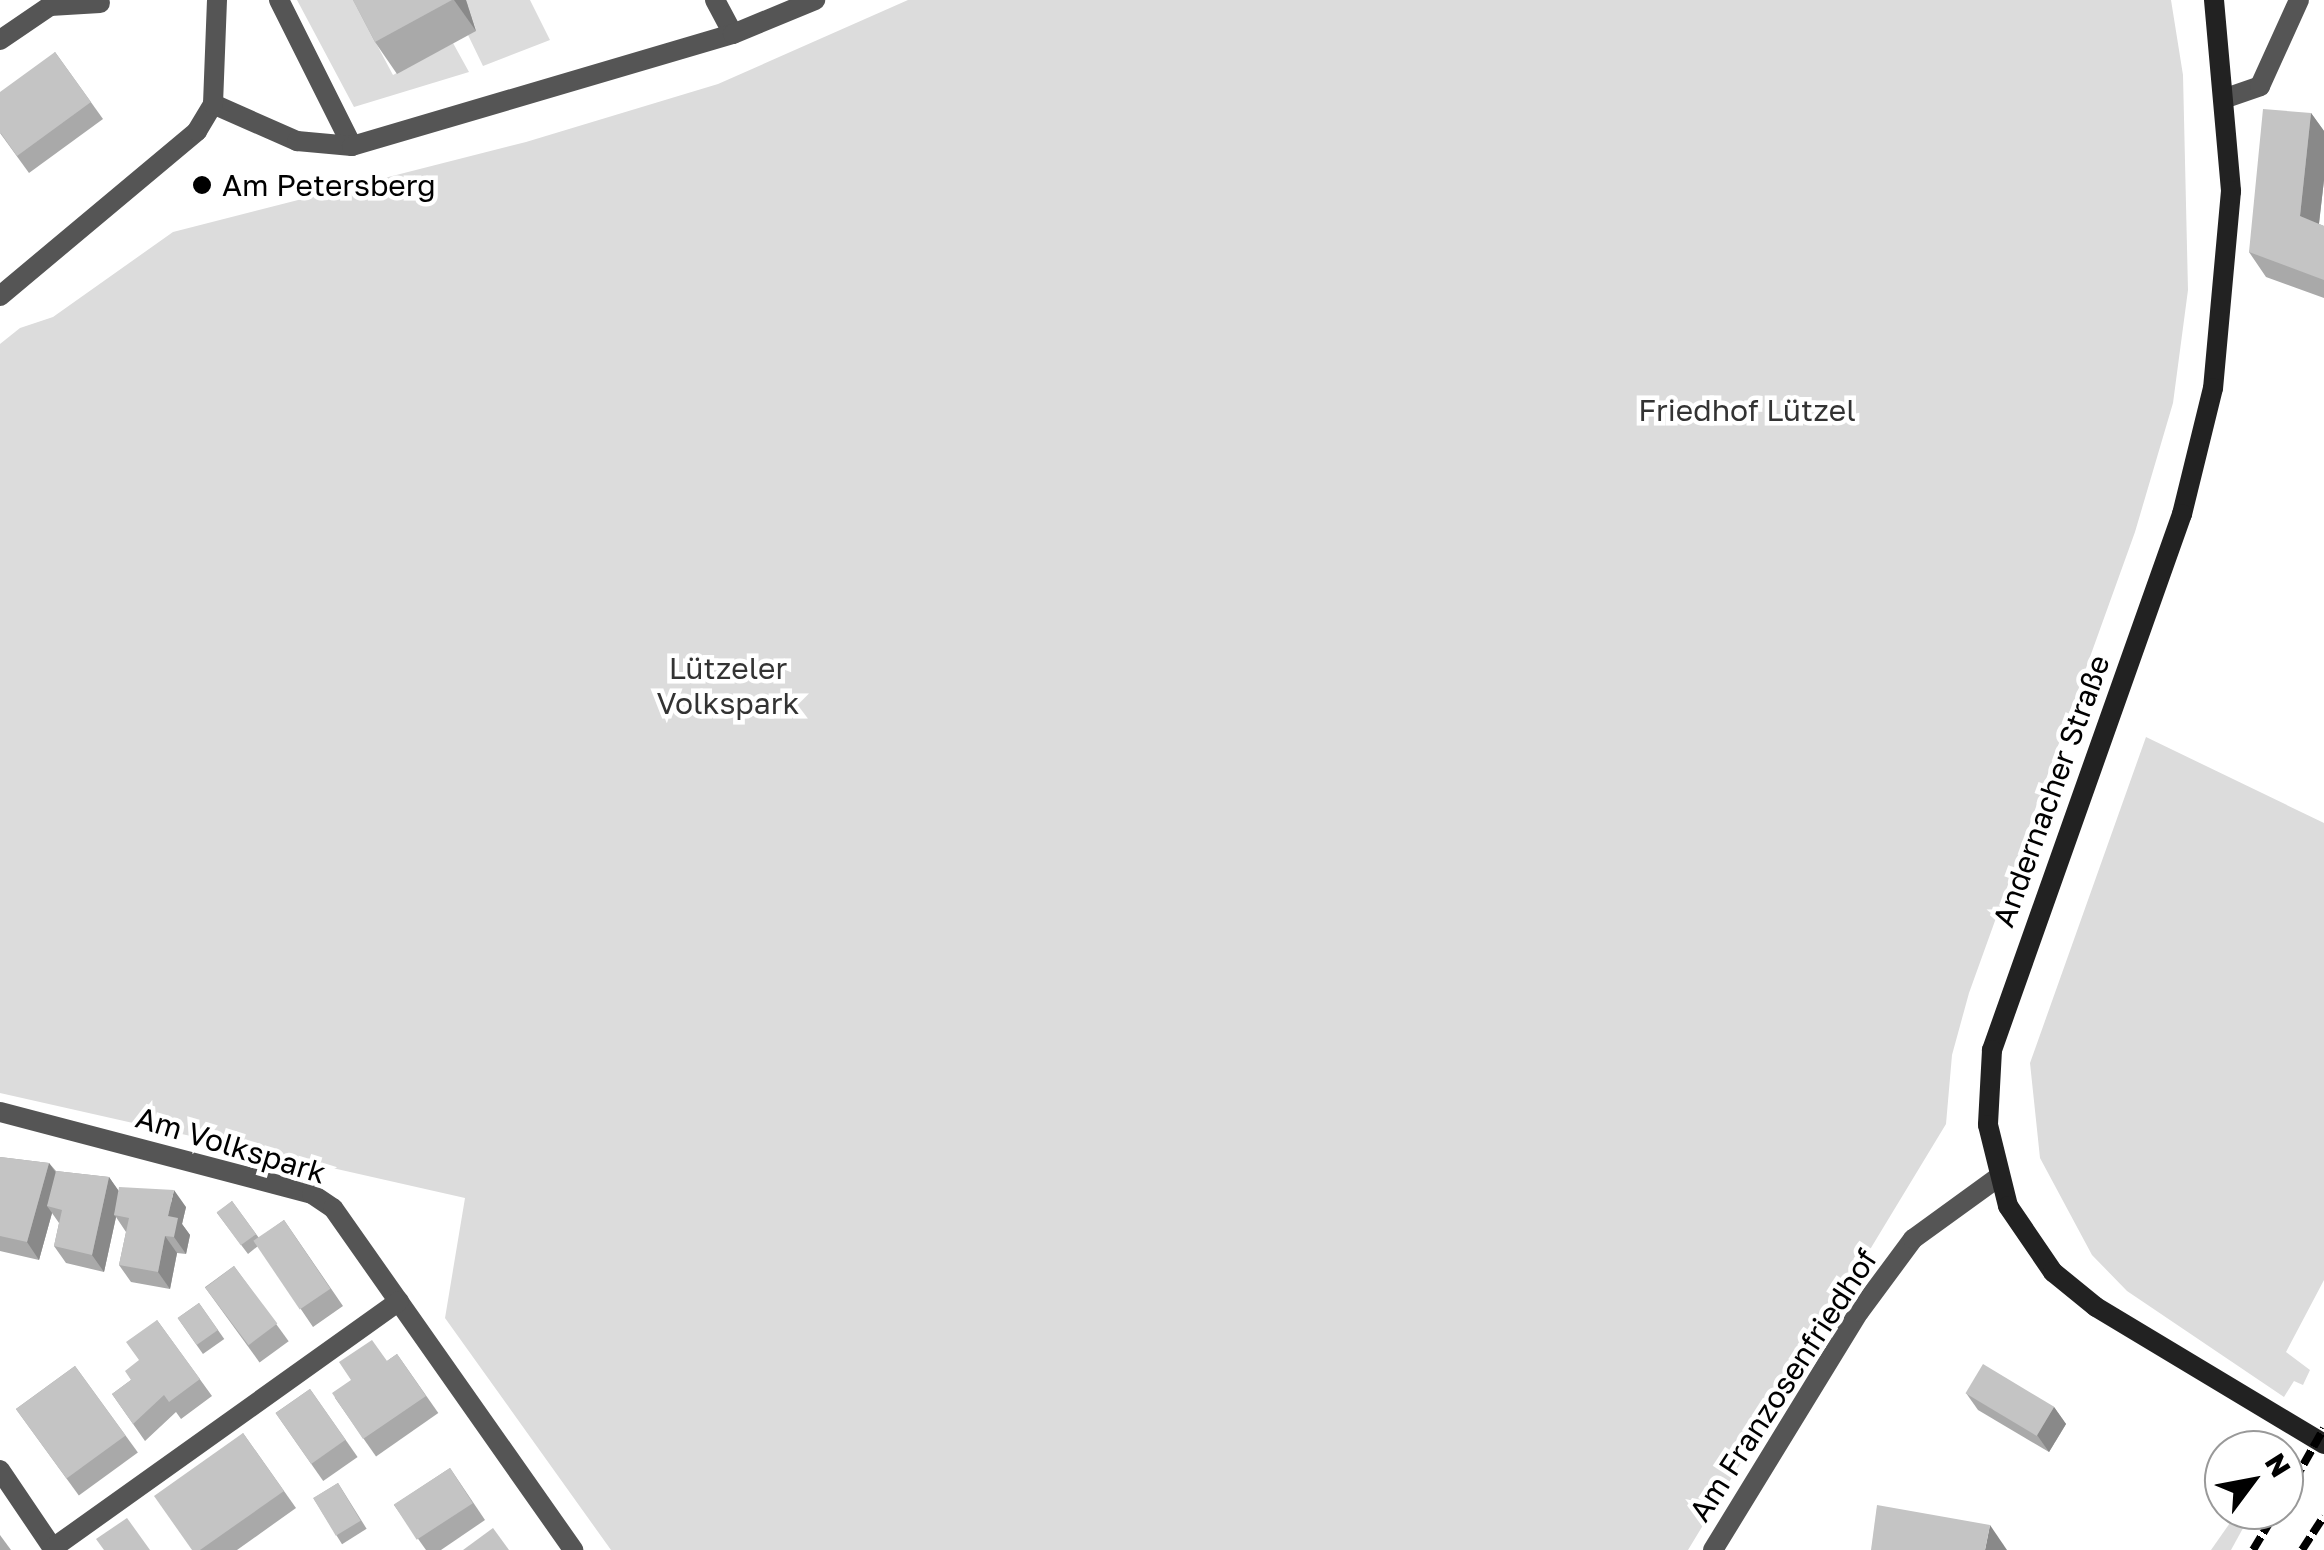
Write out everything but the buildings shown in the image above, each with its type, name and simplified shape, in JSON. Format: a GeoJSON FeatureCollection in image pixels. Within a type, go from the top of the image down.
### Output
{"type":"FeatureCollection","features":[{"type":"Feature","properties":{"kind":"main road","name":"Andernacher Straße"},"geometry":{"type":"LineString","coordinates":[[2214,0],[2226,98],[2229,239],[2214,388],[2182,514],[1992,1050],[1988,1125],[1996,1178],[2025,1236],[2067,1284],[2324,1444]]}},
{"type":"Feature","properties":{"kind":"street"},"geometry":{"type":"LineString","coordinates":[[0,296],[160,168],[213,104],[217,0]]}},
{"type":"Feature","properties":{"kind":"street"},"geometry":{"type":"LineString","coordinates":[[279,0],[352,146]]}},
{"type":"Feature","properties":{"kind":"street"},"geometry":{"type":"LineString","coordinates":[[715,0],[734,34]]}},
{"type":"Feature","properties":{"kind":"street"},"geometry":{"type":"LineString","coordinates":[[213,104],[297,141],[352,146],[734,34],[815,0]]}},
{"type":"Feature","properties":{"kind":"street"},"geometry":{"type":"LineString","coordinates":[[2226,98],[2260,86],[2299,0]]}},
{"type":"Feature","properties":{"kind":"street"},"geometry":{"type":"LineString","coordinates":[[0,40],[50,6],[100,4]]}},
{"type":"Feature","properties":{"kind":"street","name":"Am Volkspark"},"geometry":{"type":"LineString","coordinates":[[0,1112],[312,1194],[333,1208],[573,1550]]}},
{"type":"Feature","properties":{"kind":"street","name":"Am Franzosenfriedhof"},"geometry":{"type":"LineString","coordinates":[[1713,1550],[1860,1312],[1913,1240],[1996,1178]]}},
{"type":"Feature","properties":{"kind":"street"},"geometry":{"type":"LineString","coordinates":[[0,1470],[53,1549],[399,1301]]}},
{"type":"Feature","properties":{"kind":"green space"},"geometry":{"type":"Polygon","coordinates":[[[297,0],[353,0],[393,75],[453,43],[469,72],[354,107],[297,0]]]}},
{"type":"Feature","properties":{"kind":"green space"},"geometry":{"type":"Polygon","coordinates":[[[466,0],[530,0],[550,40],[483,66],[468,35],[476,30],[466,0]]]}},
{"type":"Feature","properties":{"kind":"green space"},"geometry":{"type":"Polygon","coordinates":[[[908,0],[2171,0],[2183,75],[2188,290],[2173,403],[2135,532],[1969,993],[1952,1055],[1946,1124],[1688,1550],[611,1550],[445,1318],[465,1198],[0,1093],[0,344],[20,328],[53,317],[173,232],[526,142],[718,84],[908,0]]]}},
{"type":"Feature","properties":{"kind":"green space"},"geometry":{"type":"Polygon","coordinates":[[[2146,737],[2324,823],[2324,1280],[2286,1352],[2310,1370],[2303,1385],[2294,1381],[2284,1397],[2127,1291],[2092,1255],[2040,1158],[2030,1063],[2146,737]]]}},
{"type":"Feature","properties":{"kind":"green space"},"geometry":{"type":"Polygon","coordinates":[[[2225,1530],[2242,1530],[2231,1550],[2211,1550],[2225,1530]]]}},
{"type":"Feature","properties":{"kind":"railway"},"geometry":{"type":"LineString","coordinates":[[2304,1464],[2324,1428]]}},
{"type":"Feature","properties":{"kind":"railway"},"geometry":{"type":"LineString","coordinates":[[2302,1550],[2324,1516]]}},
{"type":"Feature","properties":{"kind":"railway"},"geometry":{"type":"LineString","coordinates":[[2253,1550],[2265,1530]]}},
{"type":"Feature","properties":{"kind":"place","name":"Am Petersberg"},"geometry":{"type":"Point","coordinates":[202,185]}},
{"type":"Feature","properties":{"kind":"park label","name":"Friedhof Lützel"},"geometry":{"type":"Point","coordinates":[1747,410]}},
{"type":"Feature","properties":{"kind":"park label","name":"Lützeler Volkspark"},"geometry":{"type":"Point","coordinates":[728,685]}}]}
